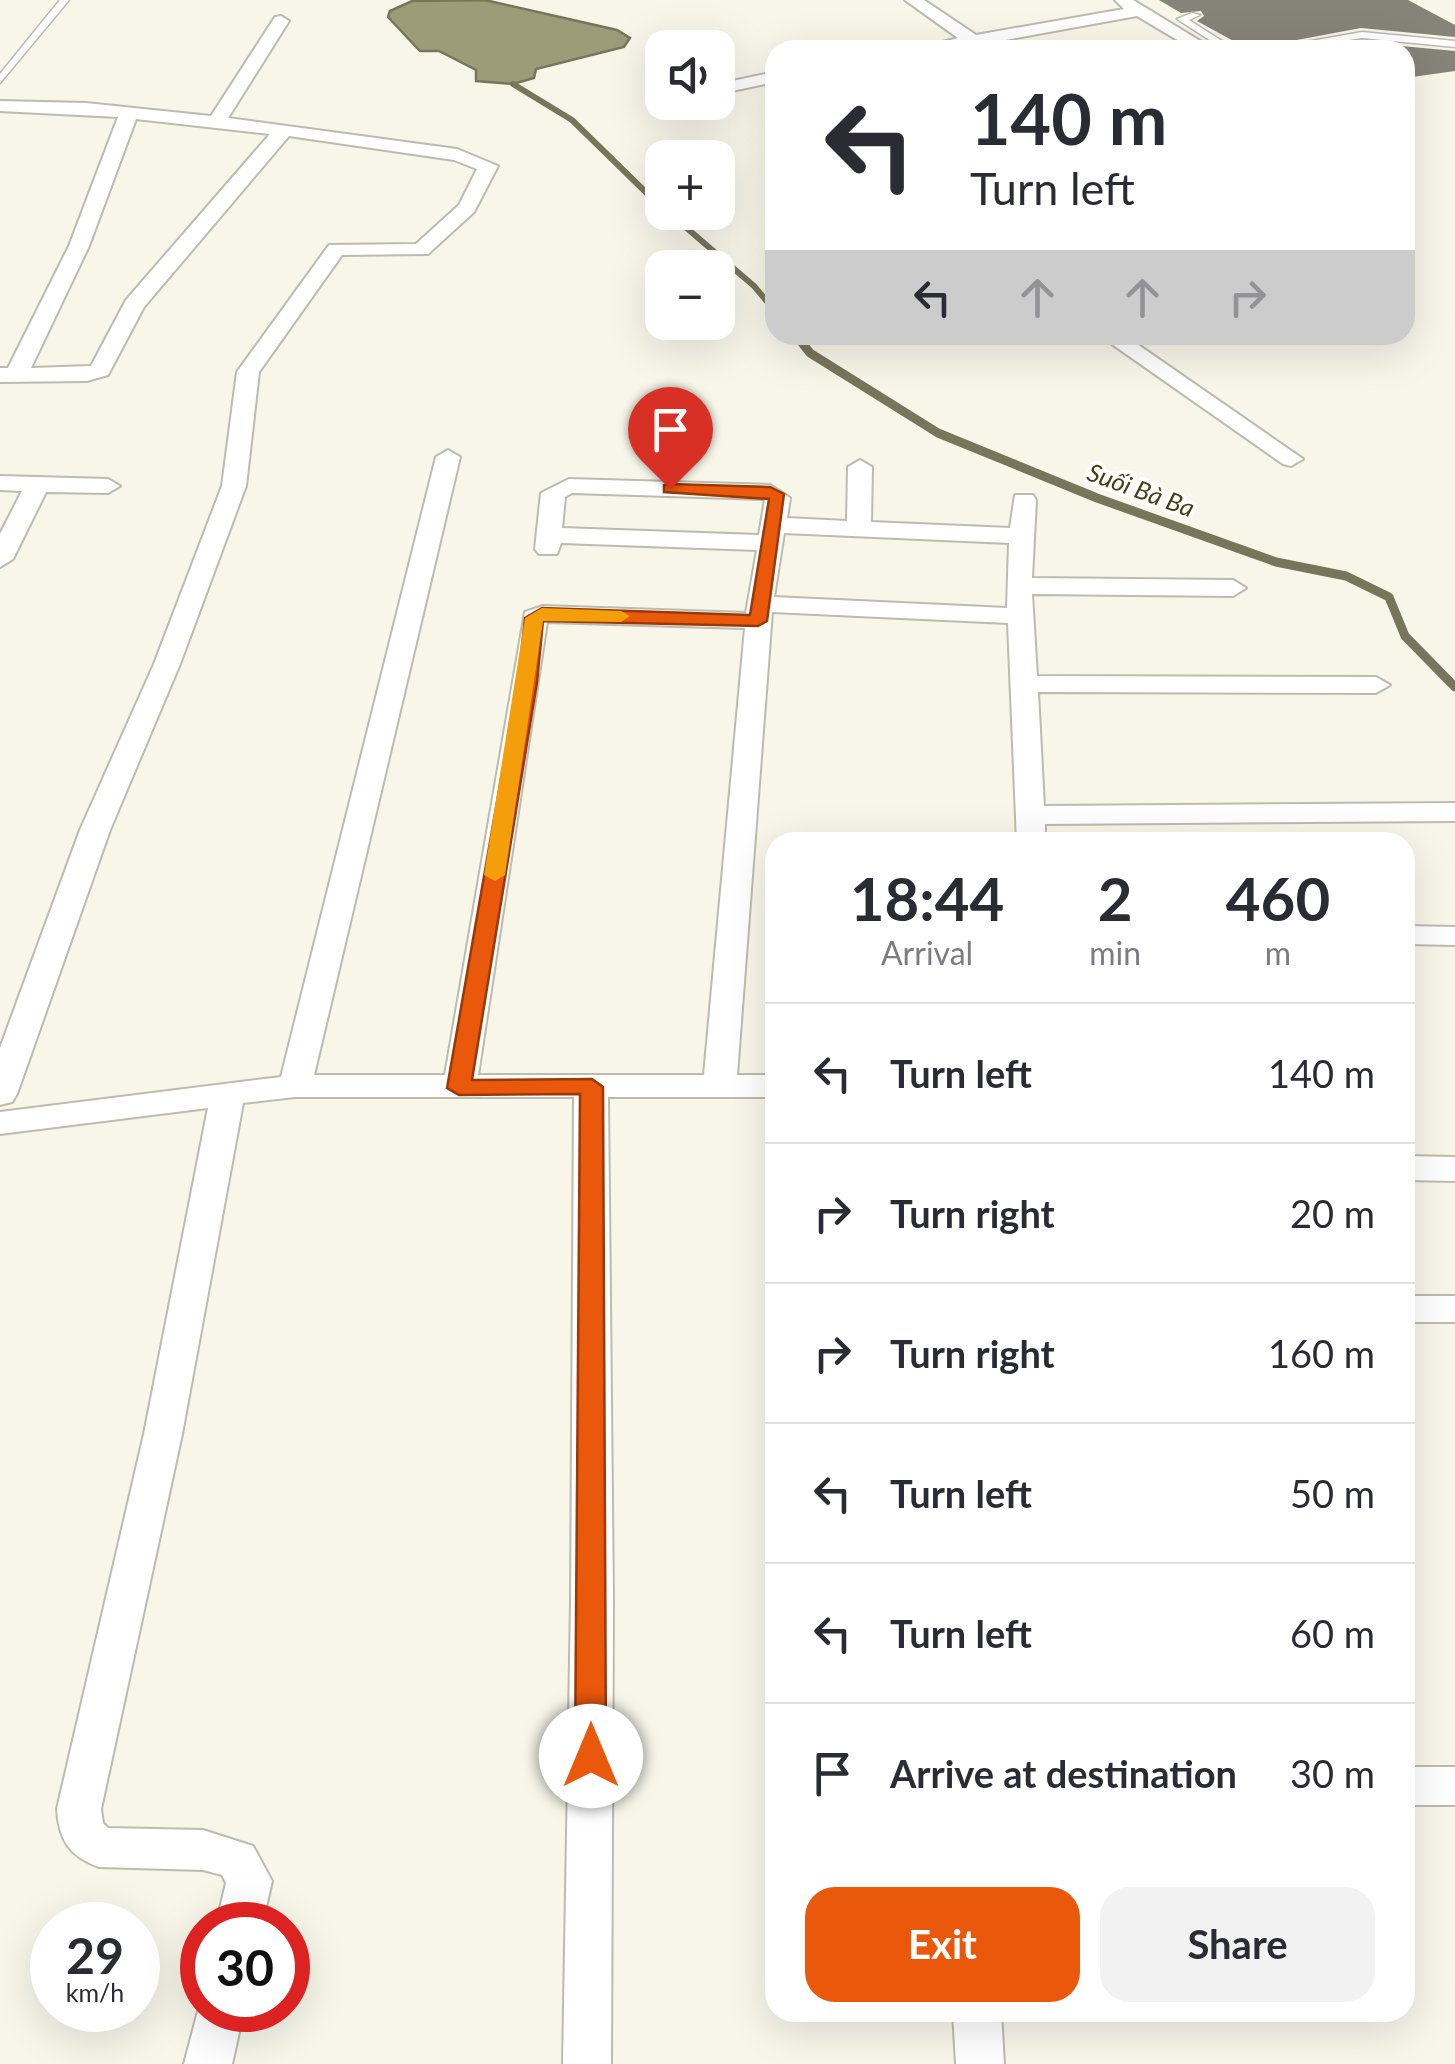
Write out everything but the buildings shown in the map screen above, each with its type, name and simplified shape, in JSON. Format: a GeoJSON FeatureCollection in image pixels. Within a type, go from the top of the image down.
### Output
{"type":"FeatureCollection","features":[{"type":"Feature","properties":{"kind":"street"},"geometry":{"type":"LineString","coordinates":[[914,0],[973,40]]}},
{"type":"Feature","properties":{"kind":"street"},"geometry":{"type":"LineString","coordinates":[[1121,0],[1189,40]]}},
{"type":"Feature","properties":{"kind":"street"},"geometry":{"type":"LineString","coordinates":[[980,40],[1139,11]]}},
{"type":"Feature","properties":{"kind":"street"},"geometry":{"type":"LineString","coordinates":[[216,123],[281,21]]}},
{"type":"Feature","properties":{"kind":"street"},"geometry":{"type":"LineString","coordinates":[[735,85],[765,79]]}},
{"type":"Feature","properties":{"kind":"street"},"geometry":{"type":"LineString","coordinates":[[0,106],[129,112],[284,130],[457,156],[488,166],[467,208],[421,250],[336,250],[248,372],[234,486],[167,664],[95,830],[0,1094]]}},
{"type":"Feature","properties":{"kind":"street"},"geometry":{"type":"LineString","coordinates":[[8,374],[41,332],[99,198],[129,112]]}},
{"type":"Feature","properties":{"kind":"street"},"geometry":{"type":"LineString","coordinates":[[8,374],[87,374],[100,370],[134,305],[284,130]]}},
{"type":"Feature","properties":{"kind":"street"},"geometry":{"type":"LineString","coordinates":[[1125,345],[1291,458]]}},
{"type":"Feature","properties":{"kind":"street"},"geometry":{"type":"LineString","coordinates":[[295,1086],[448,457]]}},
{"type":"Feature","properties":{"kind":"street"},"geometry":{"type":"LineString","coordinates":[[859,529],[860,467]]}},
{"type":"Feature","properties":{"kind":"street"},"geometry":{"type":"LineString","coordinates":[[0,484],[108,486]]}},
{"type":"Feature","properties":{"kind":"street"},"geometry":{"type":"LineString","coordinates":[[0,558],[38,484]]}},
{"type":"Feature","properties":{"kind":"street"},"geometry":{"type":"LineString","coordinates":[[720,1086],[759,613],[770,534],[778,498],[770,492],[569,486],[553,492],[548,542],[770,534],[859,529],[1023,536]]}},
{"type":"Feature","properties":{"kind":"street"},"geometry":{"type":"LineString","coordinates":[[1024,500],[1021,684],[1031,829],[1455,812]]}},
{"type":"Feature","properties":{"kind":"street"},"geometry":{"type":"LineString","coordinates":[[1020,586],[1233,588]]}},
{"type":"Feature","properties":{"kind":"street"},"geometry":{"type":"LineString","coordinates":[[459,1088],[527,682],[534,618],[542,614],[759,613],[1020,616]]}},
{"type":"Feature","properties":{"kind":"street"},"geometry":{"type":"LineString","coordinates":[[1021,684],[1376,685]]}},
{"type":"Feature","properties":{"kind":"street"},"geometry":{"type":"LineString","coordinates":[[1415,935],[1455,936]]}},
{"type":"Feature","properties":{"kind":"street"},"geometry":{"type":"LineString","coordinates":[[0,1123],[295,1086],[765,1086]]}},
{"type":"Feature","properties":{"kind":"street"},"geometry":{"type":"LineString","coordinates":[[588,2064],[592,1087]]}},
{"type":"Feature","properties":{"kind":"street"},"geometry":{"type":"LineString","coordinates":[[228,1093],[163,1434],[80,1809],[81,1832],[99,1847],[203,1850],[237,1860],[250,1881],[245,1902]]}},
{"type":"Feature","properties":{"kind":"street"},"geometry":{"type":"LineString","coordinates":[[1415,1168],[1455,1169]]}},
{"type":"Feature","properties":{"kind":"street"},"geometry":{"type":"LineString","coordinates":[[1415,1308],[1455,1309]]}},
{"type":"Feature","properties":{"kind":"street"},"geometry":{"type":"LineString","coordinates":[[1415,1786],[1455,1786]]}},
{"type":"Feature","properties":{"kind":"street"},"geometry":{"type":"LineString","coordinates":[[978,2022],[980,2064]]}},
{"type":"Feature","properties":{"kind":"street"},"geometry":{"type":"LineString","coordinates":[[208,2064],[215,2032]]}},
{"type":"Feature","properties":{"kind":"lane"},"geometry":{"type":"LineString","coordinates":[[0,80],[65,0]]}},
{"type":"Feature","properties":{"kind":"lane"},"geometry":{"type":"LineString","coordinates":[[1195,15],[1182,19],[1215,40]]}},
{"type":"Feature","properties":{"kind":"lane"},"geometry":{"type":"LineString","coordinates":[[1337,40],[1362,35],[1414,40]]}},
{"type":"Feature","properties":{"kind":"lane"},"geometry":{"type":"LineString","coordinates":[[1415,40],[1455,44]]}},
{"type":"Feature","properties":{"kind":"shaded area"},"geometry":{"type":"Polygon","coordinates":[[[485,0],[617,30],[630,38],[624,47],[536,69],[534,78],[513,84],[476,81],[476,70],[439,51],[420,51],[388,17],[390,11],[412,1],[485,0]]]}},
{"type":"Feature","properties":{"kind":"waterway","name":"Suối Bà Ba"},"geometry":{"type":"LineString","coordinates":[[513,84],[572,120],[645,191]]}},
{"type":"Feature","properties":{"kind":"waterway","name":"Suối Bà Ba"},"geometry":{"type":"LineString","coordinates":[[689,230],[765,299]]}},
{"type":"Feature","properties":{"kind":"waterway","name":"Suối Bà Ba"},"geometry":{"type":"LineString","coordinates":[[804,345],[810,353],[938,433],[1097,498],[1276,562],[1346,576],[1389,597],[1405,636],[1455,687]]}},
{"type":"Feature","properties":{"kind":"slow traffic"},"geometry":{"type":"LineString","coordinates":[[495,875],[534,618],[542,614],[621,616]]}},
{"type":"Feature","properties":{"kind":"route"},"geometry":{"type":"LineString","coordinates":[[591,1756],[592,1087],[459,1088],[527,682],[534,618],[542,614],[758,621],[778,498],[770,492],[670,489]]}}]}
